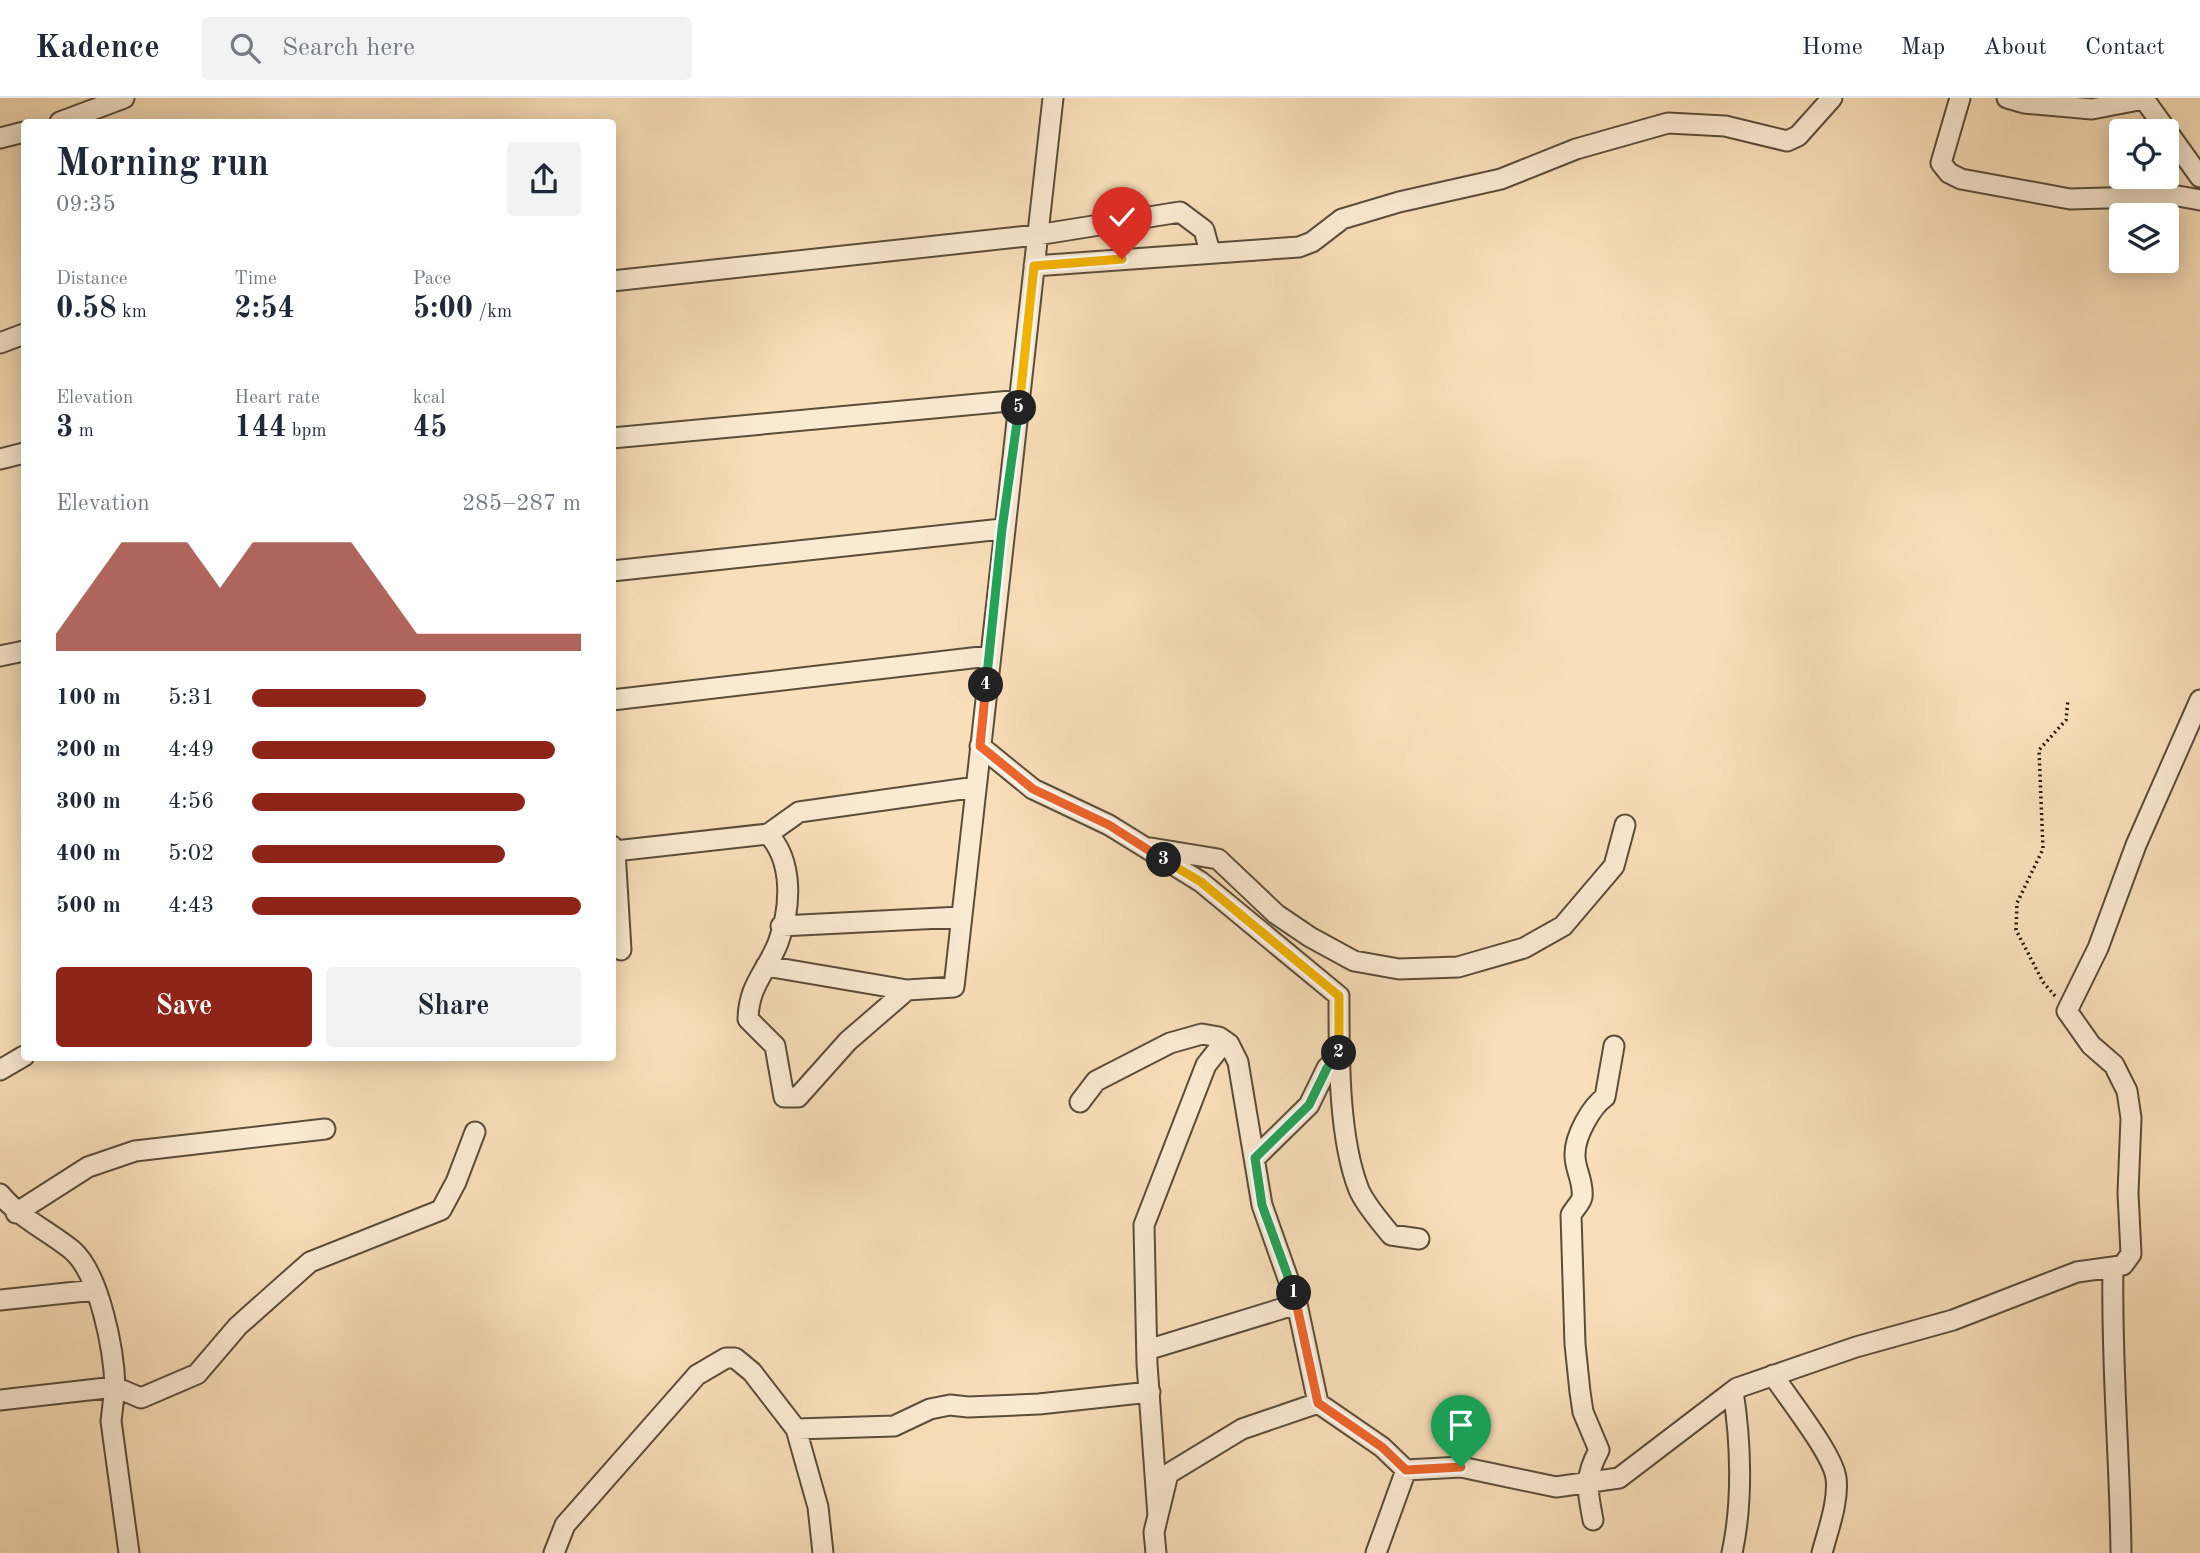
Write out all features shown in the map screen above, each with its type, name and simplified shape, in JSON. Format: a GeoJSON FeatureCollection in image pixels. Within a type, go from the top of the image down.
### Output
{"type":"FeatureCollection","features":[{"type":"Feature","properties":{"kind":"street"},"geometry":{"type":"LineString","coordinates":[[68,119],[124,98]]}},
{"type":"Feature","properties":{"kind":"street"},"geometry":{"type":"LineString","coordinates":[[766,966],[907,990],[954,987],[1002,529],[1020,400],[1053,98]]}},
{"type":"Feature","properties":{"kind":"street"},"geometry":{"type":"LineString","coordinates":[[1034,266],[1299,247],[1312,242],[1342,219],[1399,202],[1501,179],[1576,149],[1668,123],[1725,126],[1787,141],[1798,136],[1832,98]]}},
{"type":"Feature","properties":{"kind":"street"},"geometry":{"type":"LineString","coordinates":[[1960,98],[1941,163],[1949,173],[1961,179],[2070,199],[2178,195],[2200,200]]}},
{"type":"Feature","properties":{"kind":"street"},"geometry":{"type":"LineString","coordinates":[[2007,98],[2024,103],[2092,109],[2144,99],[2200,177]]}},
{"type":"Feature","properties":{"kind":"street"},"geometry":{"type":"LineString","coordinates":[[0,138],[21,133]]}},
{"type":"Feature","properties":{"kind":"street"},"geometry":{"type":"LineString","coordinates":[[616,281],[1037,235],[1180,212],[1204,230],[1210,252]]}},
{"type":"Feature","properties":{"kind":"street"},"geometry":{"type":"LineString","coordinates":[[0,343],[21,335]]}},
{"type":"Feature","properties":{"kind":"street"},"geometry":{"type":"LineString","coordinates":[[616,438],[1020,400]]}},
{"type":"Feature","properties":{"kind":"street"},"geometry":{"type":"LineString","coordinates":[[0,459],[21,454]]}},
{"type":"Feature","properties":{"kind":"street"},"geometry":{"type":"LineString","coordinates":[[616,571],[1002,529]]}},
{"type":"Feature","properties":{"kind":"street"},"geometry":{"type":"LineString","coordinates":[[0,656],[21,652]]}},
{"type":"Feature","properties":{"kind":"street"},"geometry":{"type":"LineString","coordinates":[[616,700],[989,656]]}},
{"type":"Feature","properties":{"kind":"street"},"geometry":{"type":"LineString","coordinates":[[1080,1102],[1096,1081],[1170,1043],[1202,1034],[1225,1041],[1238,1062],[1262,1205],[1297,1304],[1318,1403],[1382,1447],[1406,1470],[1461,1467],[1556,1487],[1619,1478],[1733,1391],[1856,1347],[1953,1320],[2077,1272],[2123,1265],[2131,1254],[2128,1193],[2131,1118],[2127,1091],[2113,1065],[2091,1045],[2067,1011],[2098,948],[2136,845],[2200,700]]}},
{"type":"Feature","properties":{"kind":"street"},"geometry":{"type":"LineString","coordinates":[[980,746],[1033,789],[1109,825],[1201,882],[1339,996],[1339,1055],[1349,1159],[1360,1193],[1391,1235],[1419,1239]]}},
{"type":"Feature","properties":{"kind":"street"},"geometry":{"type":"LineString","coordinates":[[616,848],[768,834],[799,812],[976,787]]}},
{"type":"Feature","properties":{"kind":"street"},"geometry":{"type":"LineString","coordinates":[[1143,846],[1218,859],[1276,914],[1310,937],[1354,961],[1399,969],[1458,967],[1524,948],[1563,926],[1614,866],[1625,825]]}},
{"type":"Feature","properties":{"kind":"street"},"geometry":{"type":"LineString","coordinates":[[768,834],[781,848],[789,889],[778,942],[749,998],[748,1019],[775,1046],[784,1097],[799,1097],[848,1041],[907,990]]}},
{"type":"Feature","properties":{"kind":"street"},"geometry":{"type":"LineString","coordinates":[[616,877],[621,950]]}},
{"type":"Feature","properties":{"kind":"street"},"geometry":{"type":"LineString","coordinates":[[781,926],[961,917]]}},
{"type":"Feature","properties":{"kind":"street"},"geometry":{"type":"LineString","coordinates":[[1158,1516],[1147,1350],[1144,1225],[1206,1065],[1225,1041]]}},
{"type":"Feature","properties":{"kind":"street"},"geometry":{"type":"LineString","coordinates":[[1592,1520],[1586,1483],[1589,1467],[1599,1450],[1583,1412],[1575,1344],[1571,1215],[1582,1200],[1580,1174],[1574,1154],[1589,1116],[1605,1097],[1610,1084],[1614,1046]]}},
{"type":"Feature","properties":{"kind":"street"},"geometry":{"type":"LineString","coordinates":[[1255,1158],[1309,1105],[1327,1068],[1339,1055]]}},
{"type":"Feature","properties":{"kind":"street"},"geometry":{"type":"LineString","coordinates":[[0,1070],[21,1058]]}},
{"type":"Feature","properties":{"kind":"street"},"geometry":{"type":"LineString","coordinates":[[16,1213],[88,1167],[135,1151],[325,1129]]}},
{"type":"Feature","properties":{"kind":"street"},"geometry":{"type":"LineString","coordinates":[[0,1400],[115,1387],[141,1398],[197,1374],[238,1326],[310,1262],[441,1210],[456,1182],[475,1132]]}},
{"type":"Feature","properties":{"kind":"street"},"geometry":{"type":"LineString","coordinates":[[0,1194],[16,1213],[74,1252],[88,1272],[95,1290],[108,1334],[115,1387],[111,1421],[129,1553]]}},
{"type":"Feature","properties":{"kind":"street"},"geometry":{"type":"LineString","coordinates":[[2113,1267],[2111,1350],[2120,1457],[2121,1553]]}},
{"type":"Feature","properties":{"kind":"street"},"geometry":{"type":"LineString","coordinates":[[0,1300],[95,1290]]}},
{"type":"Feature","properties":{"kind":"street"},"geometry":{"type":"LineString","coordinates":[[1147,1350],[1297,1304]]}},
{"type":"Feature","properties":{"kind":"street"},"geometry":{"type":"LineString","coordinates":[[554,1553],[565,1525],[697,1375],[726,1358],[735,1358],[752,1372],[796,1429],[818,1507],[823,1553]]}},
{"type":"Feature","properties":{"kind":"street"},"geometry":{"type":"LineString","coordinates":[[1773,1375],[1836,1474],[1837,1490],[1822,1553]]}},
{"type":"Feature","properties":{"kind":"street"},"geometry":{"type":"LineString","coordinates":[[1732,1553],[1738,1528],[1739,1427],[1733,1391]]}},
{"type":"Feature","properties":{"kind":"street"},"geometry":{"type":"LineString","coordinates":[[796,1429],[894,1426],[930,1409],[950,1405],[968,1407],[1039,1404],[1150,1392]]}},
{"type":"Feature","properties":{"kind":"street"},"geometry":{"type":"LineString","coordinates":[[1156,1553],[1154,1532],[1168,1474],[1242,1429],[1318,1403]]}},
{"type":"Feature","properties":{"kind":"street"},"geometry":{"type":"LineString","coordinates":[[1376,1553],[1406,1470]]}},
{"type":"Feature","properties":{"kind":"path"},"geometry":{"type":"LineString","coordinates":[[2067,700],[2066,720],[2039,750],[2043,849],[2017,903],[2016,930],[2043,982],[2067,1011]]}},
{"type":"Feature","properties":{"kind":"route"},"geometry":{"type":"LineString","coordinates":[[1122,259],[1034,266],[1020,400],[1002,529],[980,746],[1033,789],[1109,825],[1201,882],[1339,996],[1339,1055],[1327,1068],[1309,1105],[1255,1158],[1262,1205],[1285,1263],[1297,1304],[1309,1348],[1318,1403],[1382,1447],[1406,1470],[1461,1467]]}}]}
